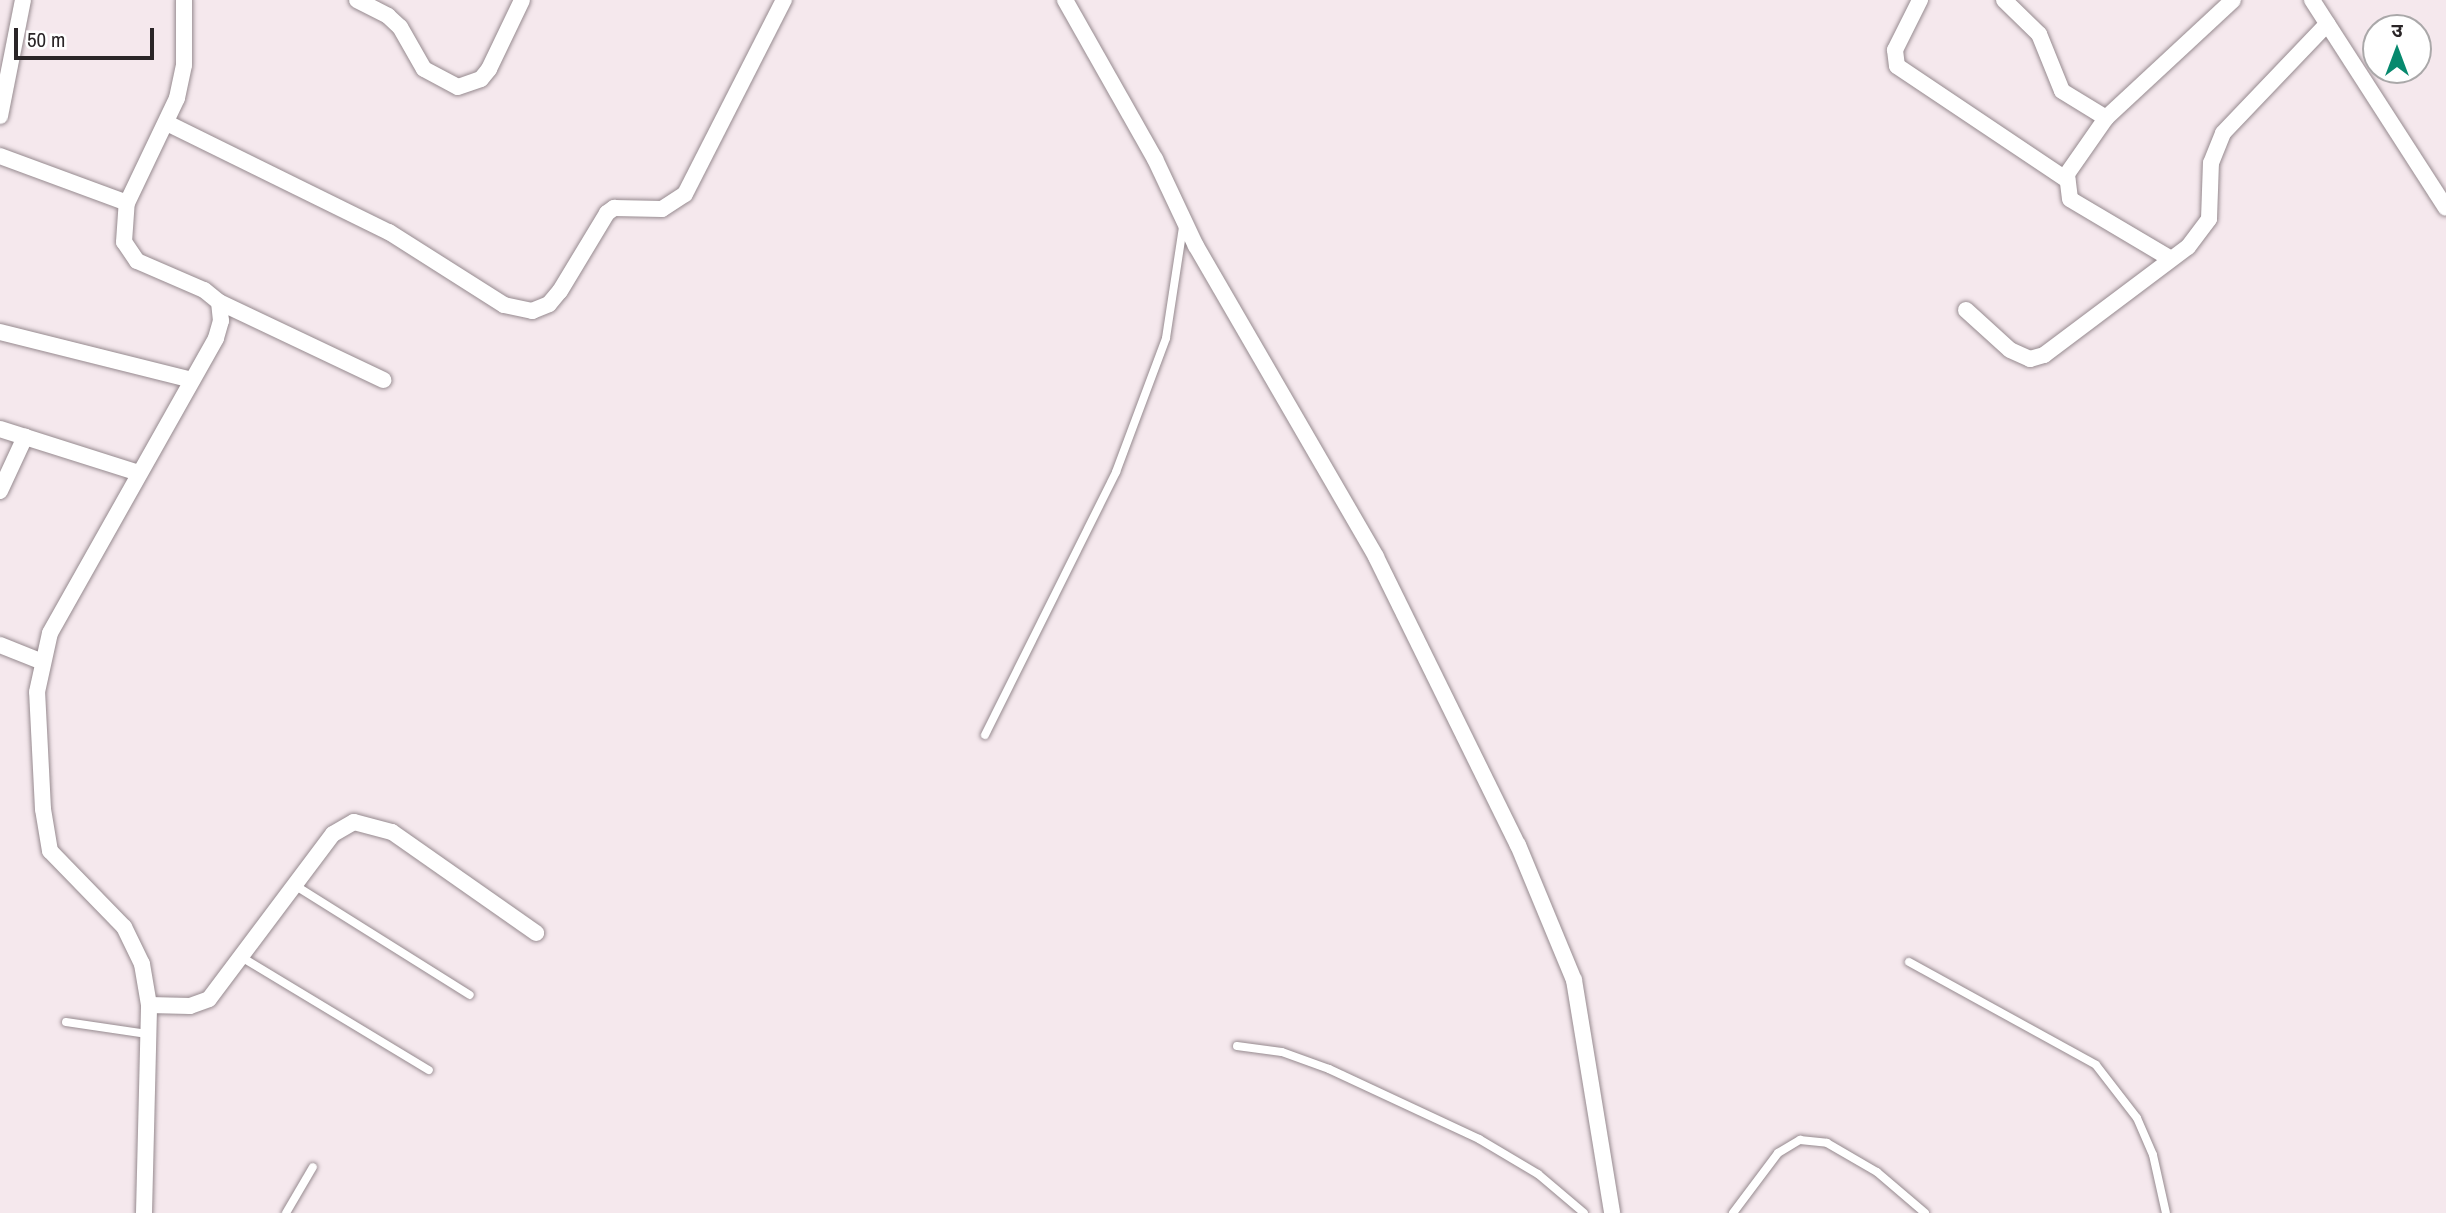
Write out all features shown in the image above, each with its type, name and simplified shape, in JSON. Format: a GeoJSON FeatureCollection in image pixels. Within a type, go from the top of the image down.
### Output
{"type":"FeatureCollection","features":[{"type":"Feature","properties":{"kind":"street"},"geometry":{"type":"LineString","coordinates":[[0,116],[23,0]]}},
{"type":"Feature","properties":{"kind":"street"},"geometry":{"type":"LineString","coordinates":[[184,0],[184,65],[167,123],[127,203],[124,242],[137,261],[204,290],[219,302],[383,380]]}},
{"type":"Feature","properties":{"kind":"street"},"geometry":{"type":"LineString","coordinates":[[357,0],[388,16],[400,27],[424,69],[458,87],[481,79],[489,69],[522,0]]}},
{"type":"Feature","properties":{"kind":"street"},"geometry":{"type":"LineString","coordinates":[[167,123],[389,232],[504,305],[532,311],[549,304],[560,291],[607,213],[614,208],[662,209],[685,194],[784,0]]}},
{"type":"Feature","properties":{"kind":"street"},"geometry":{"type":"LineString","coordinates":[[1065,0],[1184,220],[1376,558],[1518,845],[1562,944],[1574,980],[1612,1213]]}},
{"type":"Feature","properties":{"kind":"street"},"geometry":{"type":"LineString","coordinates":[[1920,0],[1895,50],[1897,66],[2067,180]]}},
{"type":"Feature","properties":{"kind":"street"},"geometry":{"type":"LineString","coordinates":[[2004,0],[2039,34],[2062,91],[2106,118]]}},
{"type":"Feature","properties":{"kind":"street"},"geometry":{"type":"LineString","coordinates":[[2171,259],[2076,204],[2066,190],[2067,180],[2106,118],[2233,0]]}},
{"type":"Feature","properties":{"kind":"street"},"geometry":{"type":"LineString","coordinates":[[2312,0],[2446,208]]}},
{"type":"Feature","properties":{"kind":"street"},"geometry":{"type":"LineString","coordinates":[[1966,310],[2010,351],[2031,359],[2044,355],[2171,259],[2203,233],[2209,219],[2211,163],[2223,133],[2327,24]]}},
{"type":"Feature","properties":{"kind":"street"},"geometry":{"type":"LineString","coordinates":[[0,156],[127,203]]}},
{"type":"Feature","properties":{"kind":"street"},"geometry":{"type":"LineString","coordinates":[[144,1213],[149,1005],[136,946],[124,927],[50,851],[43,809],[37,692],[40,661],[68,596],[216,338],[221,321],[219,302]]}},
{"type":"Feature","properties":{"kind":"street"},"geometry":{"type":"LineString","coordinates":[[0,332],[192,380]]}},
{"type":"Feature","properties":{"kind":"street"},"geometry":{"type":"LineString","coordinates":[[0,429],[138,473]]}},
{"type":"Feature","properties":{"kind":"street"},"geometry":{"type":"LineString","coordinates":[[0,491],[24,437]]}},
{"type":"Feature","properties":{"kind":"street"},"geometry":{"type":"LineString","coordinates":[[0,645],[40,661]]}},
{"type":"Feature","properties":{"kind":"street"},"geometry":{"type":"LineString","coordinates":[[149,1005],[190,1006],[209,999],[243,958],[333,834],[354,822],[374,824],[536,933]]}},
{"type":"Feature","properties":{"kind":"lane"},"geometry":{"type":"LineString","coordinates":[[985,735],[1116,472],[1167,338],[1184,220]]}},
{"type":"Feature","properties":{"kind":"lane"},"geometry":{"type":"LineString","coordinates":[[296,886],[470,995]]}},
{"type":"Feature","properties":{"kind":"lane"},"geometry":{"type":"LineString","coordinates":[[243,958],[429,1070]]}},
{"type":"Feature","properties":{"kind":"lane"},"geometry":{"type":"LineString","coordinates":[[1909,962],[2096,1065],[2137,1118],[2153,1155],[2166,1213]]}},
{"type":"Feature","properties":{"kind":"lane"},"geometry":{"type":"LineString","coordinates":[[66,1022],[147,1034]]}},
{"type":"Feature","properties":{"kind":"lane"},"geometry":{"type":"LineString","coordinates":[[1237,1046],[1282,1052],[1329,1069],[1479,1139],[1538,1174],[1584,1213]]}},
{"type":"Feature","properties":{"kind":"lane"},"geometry":{"type":"LineString","coordinates":[[1733,1213],[1778,1153],[1800,1140],[1827,1143],[1877,1172],[1925,1213]]}},
{"type":"Feature","properties":{"kind":"lane"},"geometry":{"type":"LineString","coordinates":[[286,1213],[313,1167]]}}]}
